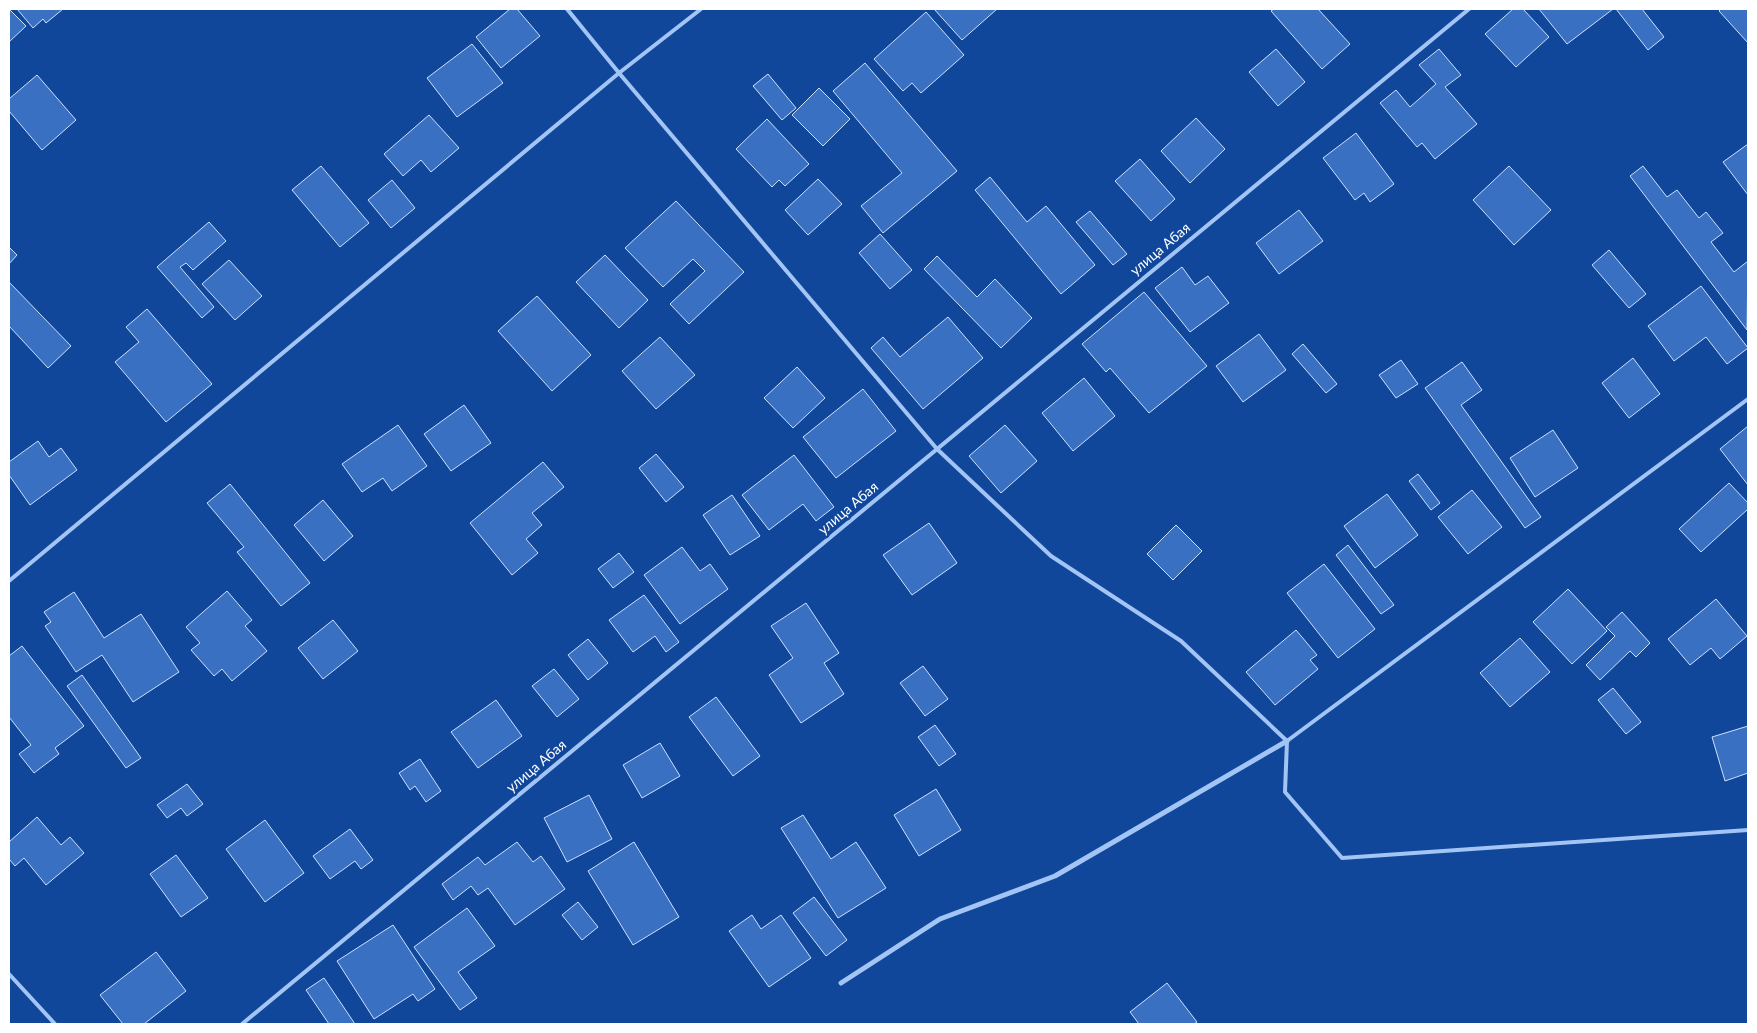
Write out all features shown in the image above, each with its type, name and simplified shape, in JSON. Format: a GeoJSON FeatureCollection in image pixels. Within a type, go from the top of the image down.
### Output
{"type":"FeatureCollection","features":[{"type":"Feature","properties":{"kind":"street"},"geometry":{"type":"LineString","coordinates":[[841,983],[940,919],[1055,876],[1286,741]]}},
{"type":"Feature","properties":{"kind":"lane"},"geometry":{"type":"LineString","coordinates":[[567,9],[937,449],[1051,556],[1181,641],[1286,741],[1285,792],[1342,858],[1748,830]]}},
{"type":"Feature","properties":{"kind":"lane"},"geometry":{"type":"LineString","coordinates":[[9,581],[619,73],[701,9]]}},
{"type":"Feature","properties":{"kind":"lane","name":"улица Абая"},"geometry":{"type":"LineString","coordinates":[[242,1024],[1469,9]]}},
{"type":"Feature","properties":{"kind":"lane"},"geometry":{"type":"LineString","coordinates":[[1286,741],[1748,399]]}},
{"type":"Feature","properties":{"kind":"lane"},"geometry":{"type":"LineString","coordinates":[[9,974],[55,1024]]}},
{"type":"Feature","properties":{"kind":"building"},"geometry":{"type":"Polygon","coordinates":[[[9,9],[26,26],[9,42],[9,9]]]}},
{"type":"Feature","properties":{"kind":"building"},"geometry":{"type":"Polygon","coordinates":[[[17,9],[63,9],[46,23],[43,19],[33,28],[17,9]]]}},
{"type":"Feature","properties":{"kind":"building"},"geometry":{"type":"Polygon","coordinates":[[[510,9],[517,9],[540,36],[501,68],[476,37],[510,9]]]}},
{"type":"Feature","properties":{"kind":"building"},"geometry":{"type":"Polygon","coordinates":[[[934,9],[997,9],[962,40],[934,9]]]}},
{"type":"Feature","properties":{"kind":"building"},"geometry":{"type":"Polygon","coordinates":[[[1274,9],[1318,9],[1350,44],[1322,69],[1271,11],[1274,9]]]}},
{"type":"Feature","properties":{"kind":"building"},"geometry":{"type":"Polygon","coordinates":[[[1513,9],[1523,9],[1549,37],[1516,67],[1485,34],[1513,9]]]}},
{"type":"Feature","properties":{"kind":"building"},"geometry":{"type":"Polygon","coordinates":[[[1539,9],[1613,9],[1567,44],[1539,9]]]}},
{"type":"Feature","properties":{"kind":"building"},"geometry":{"type":"Polygon","coordinates":[[[1616,9],[1642,9],[1664,37],[1648,50],[1616,9]]]}},
{"type":"Feature","properties":{"kind":"building"},"geometry":{"type":"Polygon","coordinates":[[[1721,9],[1748,9],[1748,43],[1719,11],[1721,9]]]}},
{"type":"Feature","properties":{"kind":"building"},"geometry":{"type":"Polygon","coordinates":[[[926,12],[964,55],[921,93],[912,83],[903,91],[874,59],[926,12]]]}},
{"type":"Feature","properties":{"kind":"building"},"geometry":{"type":"Polygon","coordinates":[[[472,44],[503,83],[457,117],[427,78],[472,44]]]}},
{"type":"Feature","properties":{"kind":"building"},"geometry":{"type":"Polygon","coordinates":[[[1276,49],[1305,82],[1278,106],[1249,72],[1276,49]]]}},
{"type":"Feature","properties":{"kind":"building"},"geometry":{"type":"Polygon","coordinates":[[[1439,49],[1461,75],[1445,87],[1477,124],[1435,159],[1422,143],[1417,147],[1380,103],[1396,90],[1410,107],[1436,84],[1419,65],[1439,49]]]}},
{"type":"Feature","properties":{"kind":"building"},"geometry":{"type":"Polygon","coordinates":[[[865,63],[957,171],[883,233],[861,206],[902,173],[833,91],[865,63]]]}},
{"type":"Feature","properties":{"kind":"building"},"geometry":{"type":"Polygon","coordinates":[[[768,74],[796,108],[782,120],[753,86],[768,74]]]}},
{"type":"Feature","properties":{"kind":"building"},"geometry":{"type":"Polygon","coordinates":[[[37,75],[76,120],[42,150],[9,111],[9,99],[37,75]]]}},
{"type":"Feature","properties":{"kind":"building"},"geometry":{"type":"Polygon","coordinates":[[[819,88],[850,119],[823,146],[792,115],[819,88]]]}},
{"type":"Feature","properties":{"kind":"building"},"geometry":{"type":"Polygon","coordinates":[[[429,115],[459,148],[431,172],[421,160],[403,176],[384,154],[429,115]]]}},
{"type":"Feature","properties":{"kind":"building"},"geometry":{"type":"Polygon","coordinates":[[[1196,118],[1225,149],[1190,183],[1161,151],[1196,118]]]}},
{"type":"Feature","properties":{"kind":"building"},"geometry":{"type":"Polygon","coordinates":[[[767,119],[809,164],[785,186],[779,180],[772,187],[736,149],[767,119]]]}},
{"type":"Feature","properties":{"kind":"building"},"geometry":{"type":"Polygon","coordinates":[[[1356,133],[1394,184],[1370,202],[1364,193],[1355,200],[1323,158],[1356,133]]]}},
{"type":"Feature","properties":{"kind":"building"},"geometry":{"type":"Polygon","coordinates":[[[1748,144],[1748,195],[1723,162],[1748,144]]]}},
{"type":"Feature","properties":{"kind":"building"},"geometry":{"type":"Polygon","coordinates":[[[1140,159],[1175,199],[1151,221],[1115,181],[1140,159]]]}},
{"type":"Feature","properties":{"kind":"building"},"geometry":{"type":"Polygon","coordinates":[[[321,166],[369,223],[340,247],[292,190],[321,166]]]}},
{"type":"Feature","properties":{"kind":"building"},"geometry":{"type":"Polygon","coordinates":[[[1509,166],[1551,210],[1514,245],[1473,200],[1509,166]]]}},
{"type":"Feature","properties":{"kind":"building"},"geometry":{"type":"Polygon","coordinates":[[[1643,166],[1667,197],[1677,190],[1699,218],[1706,212],[1723,233],[1711,242],[1734,272],[1748,261],[1747,330],[1630,176],[1643,166]]]}},
{"type":"Feature","properties":{"kind":"building"},"geometry":{"type":"Polygon","coordinates":[[[990,177],[1027,222],[1046,206],[1095,265],[1061,294],[975,190],[990,177]]]}},
{"type":"Feature","properties":{"kind":"building"},"geometry":{"type":"Polygon","coordinates":[[[818,179],[842,204],[808,235],[785,210],[818,179]]]}},
{"type":"Feature","properties":{"kind":"building"},"geometry":{"type":"Polygon","coordinates":[[[392,180],[415,208],[391,228],[368,200],[392,180]]]}},
{"type":"Feature","properties":{"kind":"building"},"geometry":{"type":"Polygon","coordinates":[[[676,201],[744,272],[689,324],[670,304],[705,271],[693,259],[663,287],[625,248],[676,201]]]}},
{"type":"Feature","properties":{"kind":"building"},"geometry":{"type":"Polygon","coordinates":[[[1299,210],[1323,241],[1279,274],[1256,243],[1299,210]]]}},
{"type":"Feature","properties":{"kind":"building"},"geometry":{"type":"Polygon","coordinates":[[[1090,211],[1127,254],[1113,265],[1076,222],[1090,211]]]}},
{"type":"Feature","properties":{"kind":"building"},"geometry":{"type":"Polygon","coordinates":[[[209,222],[226,241],[193,270],[186,263],[180,267],[214,307],[202,318],[157,267],[209,222]]]}},
{"type":"Feature","properties":{"kind":"building"},"geometry":{"type":"Polygon","coordinates":[[[880,234],[912,270],[890,289],[859,253],[880,234]]]}},
{"type":"Feature","properties":{"kind":"building"},"geometry":{"type":"Polygon","coordinates":[[[9,247],[17,255],[9,264],[9,247]]]}},
{"type":"Feature","properties":{"kind":"building"},"geometry":{"type":"Polygon","coordinates":[[[1609,250],[1646,294],[1629,308],[1592,265],[1609,250]]]}},
{"type":"Feature","properties":{"kind":"building"},"geometry":{"type":"Polygon","coordinates":[[[605,255],[648,300],[619,328],[576,282],[605,255]]]}},
{"type":"Feature","properties":{"kind":"building"},"geometry":{"type":"Polygon","coordinates":[[[937,256],[977,297],[995,279],[1032,318],[1001,348],[924,269],[937,256]]]}},
{"type":"Feature","properties":{"kind":"building"},"geometry":{"type":"Polygon","coordinates":[[[229,260],[262,296],[235,320],[202,284],[229,260]]]}},
{"type":"Feature","properties":{"kind":"building"},"geometry":{"type":"Polygon","coordinates":[[[1182,267],[1195,285],[1208,276],[1229,303],[1190,332],[1155,288],[1182,267]]]}},
{"type":"Feature","properties":{"kind":"building"},"geometry":{"type":"Polygon","coordinates":[[[9,282],[71,346],[48,368],[9,326],[9,282]]]}},
{"type":"Feature","properties":{"kind":"building"},"geometry":{"type":"Polygon","coordinates":[[[1701,286],[1748,348],[1727,364],[1706,337],[1674,361],[1648,326],[1701,286]]]}},
{"type":"Feature","properties":{"kind":"building"},"geometry":{"type":"Polygon","coordinates":[[[1144,292],[1207,366],[1149,413],[1110,368],[1106,372],[1082,344],[1144,292]]]}},
{"type":"Feature","properties":{"kind":"building"},"geometry":{"type":"Polygon","coordinates":[[[537,296],[591,355],[552,391],[498,331],[537,296]]]}},
{"type":"Feature","properties":{"kind":"building"},"geometry":{"type":"Polygon","coordinates":[[[147,309],[212,384],[166,422],[115,362],[139,342],[126,327],[147,309]]]}},
{"type":"Feature","properties":{"kind":"building"},"geometry":{"type":"Polygon","coordinates":[[[948,317],[983,358],[923,409],[871,348],[883,337],[900,357],[948,317]]]}},
{"type":"Feature","properties":{"kind":"building"},"geometry":{"type":"Polygon","coordinates":[[[1259,334],[1286,370],[1243,402],[1216,366],[1259,334]]]}},
{"type":"Feature","properties":{"kind":"building"},"geometry":{"type":"Polygon","coordinates":[[[660,337],[695,375],[656,409],[622,371],[660,337]]]}},
{"type":"Feature","properties":{"kind":"building"},"geometry":{"type":"Polygon","coordinates":[[[1303,344],[1337,384],[1326,393],[1292,354],[1303,344]]]}},
{"type":"Feature","properties":{"kind":"building"},"geometry":{"type":"Polygon","coordinates":[[[1633,358],[1660,394],[1629,418],[1602,383],[1633,358]]]}},
{"type":"Feature","properties":{"kind":"building"},"geometry":{"type":"Polygon","coordinates":[[[1401,360],[1418,384],[1396,398],[1379,375],[1401,360]]]}},
{"type":"Feature","properties":{"kind":"building"},"geometry":{"type":"Polygon","coordinates":[[[1462,362],[1482,390],[1461,405],[1541,517],[1525,528],[1425,388],[1462,362]]]}},
{"type":"Feature","properties":{"kind":"building"},"geometry":{"type":"Polygon","coordinates":[[[797,367],[825,398],[793,428],[764,398],[797,367]]]}},
{"type":"Feature","properties":{"kind":"building"},"geometry":{"type":"Polygon","coordinates":[[[1084,378],[1115,416],[1073,451],[1042,413],[1084,378]]]}},
{"type":"Feature","properties":{"kind":"building"},"geometry":{"type":"Polygon","coordinates":[[[863,389],[896,431],[836,478],[803,437],[863,389]]]}},
{"type":"Feature","properties":{"kind":"building"},"geometry":{"type":"Polygon","coordinates":[[[464,405],[491,443],[451,471],[424,434],[464,405]]]}},
{"type":"Feature","properties":{"kind":"building"},"geometry":{"type":"Polygon","coordinates":[[[398,425],[427,466],[392,491],[383,478],[362,492],[342,464],[398,425]]]}},
{"type":"Feature","properties":{"kind":"building"},"geometry":{"type":"Polygon","coordinates":[[[1005,425],[1037,461],[1001,493],[969,456],[1005,425]]]}},
{"type":"Feature","properties":{"kind":"building"},"geometry":{"type":"Polygon","coordinates":[[[1748,426],[1748,485],[1720,449],[1748,426]]]}},
{"type":"Feature","properties":{"kind":"building"},"geometry":{"type":"Polygon","coordinates":[[[1553,430],[1578,468],[1535,497],[1510,458],[1553,430]]]}},
{"type":"Feature","properties":{"kind":"building"},"geometry":{"type":"Polygon","coordinates":[[[38,441],[49,457],[61,448],[77,470],[30,505],[9,475],[9,462],[38,441]]]}},
{"type":"Feature","properties":{"kind":"building"},"geometry":{"type":"Polygon","coordinates":[[[656,454],[684,487],[666,502],[639,468],[656,454]]]}},
{"type":"Feature","properties":{"kind":"building"},"geometry":{"type":"Polygon","coordinates":[[[794,455],[834,507],[816,521],[803,504],[769,530],[742,495],[794,455]]]}},
{"type":"Feature","properties":{"kind":"building"},"geometry":{"type":"Polygon","coordinates":[[[543,462],[564,487],[532,513],[542,525],[526,539],[538,553],[512,575],[470,523],[543,462]]]}},
{"type":"Feature","properties":{"kind":"building"},"geometry":{"type":"Polygon","coordinates":[[[1418,474],[1440,503],[1431,510],[1409,481],[1418,474]]]}},
{"type":"Feature","properties":{"kind":"building"},"geometry":{"type":"Polygon","coordinates":[[[1729,483],[1748,503],[1748,509],[1701,552],[1679,529],[1729,483]]]}},
{"type":"Feature","properties":{"kind":"building"},"geometry":{"type":"Polygon","coordinates":[[[230,484],[310,583],[281,606],[237,552],[244,547],[207,503],[230,484]]]}},
{"type":"Feature","properties":{"kind":"building"},"geometry":{"type":"Polygon","coordinates":[[[1472,490],[1502,527],[1468,554],[1438,517],[1472,490]]]}},
{"type":"Feature","properties":{"kind":"building"},"geometry":{"type":"Polygon","coordinates":[[[1387,494],[1418,535],[1375,568],[1344,526],[1387,494]]]}},
{"type":"Feature","properties":{"kind":"building"},"geometry":{"type":"Polygon","coordinates":[[[732,495],[760,536],[730,555],[703,515],[732,495]]]}},
{"type":"Feature","properties":{"kind":"building"},"geometry":{"type":"Polygon","coordinates":[[[323,500],[353,536],[324,561],[294,525],[323,500]]]}},
{"type":"Feature","properties":{"kind":"building"},"geometry":{"type":"Polygon","coordinates":[[[929,523],[957,563],[912,595],[883,555],[929,523]]]}},
{"type":"Feature","properties":{"kind":"building"},"geometry":{"type":"Polygon","coordinates":[[[1176,525],[1202,551],[1173,580],[1147,554],[1176,525]]]}},
{"type":"Feature","properties":{"kind":"building"},"geometry":{"type":"Polygon","coordinates":[[[1348,545],[1394,605],[1381,614],[1336,555],[1348,545]]]}},
{"type":"Feature","properties":{"kind":"building"},"geometry":{"type":"Polygon","coordinates":[[[682,547],[700,571],[710,564],[728,589],[680,624],[644,575],[682,547]]]}},
{"type":"Feature","properties":{"kind":"building"},"geometry":{"type":"Polygon","coordinates":[[[619,553],[634,572],[613,588],[598,569],[619,553]]]}},
{"type":"Feature","properties":{"kind":"building"},"geometry":{"type":"Polygon","coordinates":[[[1324,564],[1375,629],[1338,658],[1287,593],[1324,564]]]}},
{"type":"Feature","properties":{"kind":"building"},"geometry":{"type":"Polygon","coordinates":[[[1568,589],[1607,631],[1572,664],[1533,622],[1568,589]]]}},
{"type":"Feature","properties":{"kind":"building"},"geometry":{"type":"Polygon","coordinates":[[[227,591],[252,620],[245,626],[267,651],[232,681],[222,669],[214,676],[191,650],[200,643],[186,627],[227,591]]]}},
{"type":"Feature","properties":{"kind":"building"},"geometry":{"type":"Polygon","coordinates":[[[74,592],[104,638],[141,614],[179,672],[133,702],[102,655],[76,672],[45,626],[51,622],[44,612],[74,592]]]}},
{"type":"Feature","properties":{"kind":"building"},"geometry":{"type":"Polygon","coordinates":[[[644,595],[679,642],[666,652],[655,636],[633,652],[609,620],[644,595]]]}},
{"type":"Feature","properties":{"kind":"building"},"geometry":{"type":"Polygon","coordinates":[[[1716,599],[1747,636],[1720,659],[1711,648],[1690,665],[1668,639],[1716,599]]]}},
{"type":"Feature","properties":{"kind":"building"},"geometry":{"type":"Polygon","coordinates":[[[806,603],[839,653],[824,663],[844,694],[801,723],[769,675],[793,658],[771,626],[806,603]]]}},
{"type":"Feature","properties":{"kind":"building"},"geometry":{"type":"Polygon","coordinates":[[[1622,612],[1650,643],[1636,657],[1630,651],[1600,680],[1586,665],[1615,636],[1606,627],[1622,612]]]}},
{"type":"Feature","properties":{"kind":"building"},"geometry":{"type":"Polygon","coordinates":[[[333,620],[358,651],[323,679],[298,648],[333,620]]]}},
{"type":"Feature","properties":{"kind":"building"},"geometry":{"type":"Polygon","coordinates":[[[1296,630],[1317,655],[1310,660],[1318,669],[1275,705],[1246,672],[1296,630]]]}},
{"type":"Feature","properties":{"kind":"building"},"geometry":{"type":"Polygon","coordinates":[[[1520,638],[1550,672],[1510,707],[1480,673],[1520,638]]]}},
{"type":"Feature","properties":{"kind":"building"},"geometry":{"type":"Polygon","coordinates":[[[588,639],[608,663],[588,680],[568,655],[588,639]]]}},
{"type":"Feature","properties":{"kind":"building"},"geometry":{"type":"Polygon","coordinates":[[[22,646],[84,726],[55,748],[59,754],[34,773],[19,754],[31,745],[9,717],[9,656],[22,646]]]}},
{"type":"Feature","properties":{"kind":"building"},"geometry":{"type":"Polygon","coordinates":[[[923,666],[948,699],[925,716],[900,683],[923,666]]]}},
{"type":"Feature","properties":{"kind":"building"},"geometry":{"type":"Polygon","coordinates":[[[554,669],[579,699],[557,717],[532,686],[554,669]]]}},
{"type":"Feature","properties":{"kind":"building"},"geometry":{"type":"Polygon","coordinates":[[[82,675],[141,758],[126,768],[67,686],[82,675]]]}},
{"type":"Feature","properties":{"kind":"building"},"geometry":{"type":"Polygon","coordinates":[[[1613,688],[1641,722],[1626,734],[1598,700],[1613,688]]]}},
{"type":"Feature","properties":{"kind":"building"},"geometry":{"type":"Polygon","coordinates":[[[716,697],[760,756],[733,776],[689,717],[716,697]]]}},
{"type":"Feature","properties":{"kind":"building"},"geometry":{"type":"Polygon","coordinates":[[[496,700],[522,736],[478,768],[451,732],[496,700]]]}},
{"type":"Feature","properties":{"kind":"building"},"geometry":{"type":"Polygon","coordinates":[[[935,725],[956,754],[939,766],[918,737],[935,725]]]}},
{"type":"Feature","properties":{"kind":"building"},"geometry":{"type":"Polygon","coordinates":[[[1748,726],[1748,773],[1725,781],[1712,737],[1748,726]]]}},
{"type":"Feature","properties":{"kind":"building"},"geometry":{"type":"Polygon","coordinates":[[[660,743],[680,776],[642,798],[623,765],[660,743]]]}},
{"type":"Feature","properties":{"kind":"building"},"geometry":{"type":"Polygon","coordinates":[[[420,759],[441,791],[426,802],[415,786],[410,790],[399,773],[420,759]]]}},
{"type":"Feature","properties":{"kind":"building"},"geometry":{"type":"Polygon","coordinates":[[[187,784],[203,804],[187,816],[181,808],[167,818],[157,805],[187,784]]]}},
{"type":"Feature","properties":{"kind":"building"},"geometry":{"type":"Polygon","coordinates":[[[936,789],[961,830],[919,856],[894,815],[936,789]]]}},
{"type":"Feature","properties":{"kind":"building"},"geometry":{"type":"Polygon","coordinates":[[[589,795],[612,839],[567,862],[544,818],[589,795]]]}},
{"type":"Feature","properties":{"kind":"building"},"geometry":{"type":"Polygon","coordinates":[[[803,815],[831,859],[856,842],[886,888],[838,918],[781,828],[803,815]]]}},
{"type":"Feature","properties":{"kind":"building"},"geometry":{"type":"Polygon","coordinates":[[[37,817],[61,845],[70,837],[84,853],[46,885],[24,858],[15,866],[9,859],[9,842],[37,817]]]}},
{"type":"Feature","properties":{"kind":"building"},"geometry":{"type":"Polygon","coordinates":[[[265,820],[304,873],[265,902],[226,849],[265,820]]]}},
{"type":"Feature","properties":{"kind":"building"},"geometry":{"type":"Polygon","coordinates":[[[350,829],[373,860],[361,869],[355,861],[330,879],[313,856],[350,829]]]}},
{"type":"Feature","properties":{"kind":"building"},"geometry":{"type":"Polygon","coordinates":[[[517,842],[533,862],[541,856],[565,889],[515,925],[488,888],[478,895],[471,886],[453,900],[442,884],[478,857],[485,865],[517,842]]]}},
{"type":"Feature","properties":{"kind":"building"},"geometry":{"type":"Polygon","coordinates":[[[634,842],[679,917],[633,945],[588,871],[634,842]]]}},
{"type":"Feature","properties":{"kind":"building"},"geometry":{"type":"Polygon","coordinates":[[[176,855],[208,898],[181,917],[150,874],[176,855]]]}},
{"type":"Feature","properties":{"kind":"building"},"geometry":{"type":"Polygon","coordinates":[[[814,897],[847,940],[826,956],[793,913],[814,897]]]}},
{"type":"Feature","properties":{"kind":"building"},"geometry":{"type":"Polygon","coordinates":[[[578,902],[598,927],[582,940],[562,915],[578,902]]]}},
{"type":"Feature","properties":{"kind":"building"},"geometry":{"type":"Polygon","coordinates":[[[467,908],[495,946],[458,972],[477,998],[460,1010],[414,947],[467,908]]]}},
{"type":"Feature","properties":{"kind":"building"},"geometry":{"type":"Polygon","coordinates":[[[752,915],[761,929],[781,915],[811,958],[769,987],[729,931],[752,915]]]}},
{"type":"Feature","properties":{"kind":"building"},"geometry":{"type":"Polygon","coordinates":[[[393,925],[435,989],[418,1001],[413,994],[374,1019],[337,961],[393,925]]]}},
{"type":"Feature","properties":{"kind":"building"},"geometry":{"type":"Polygon","coordinates":[[[156,952],[186,991],[144,1024],[123,1024],[100,995],[156,952]]]}},
{"type":"Feature","properties":{"kind":"building"},"geometry":{"type":"Polygon","coordinates":[[[324,978],[355,1024],[329,1024],[306,990],[324,978]]]}},
{"type":"Feature","properties":{"kind":"building"},"geometry":{"type":"Polygon","coordinates":[[[1167,983],[1197,1022],[1194,1024],[1139,1024],[1130,1012],[1167,983]]]}}]}
